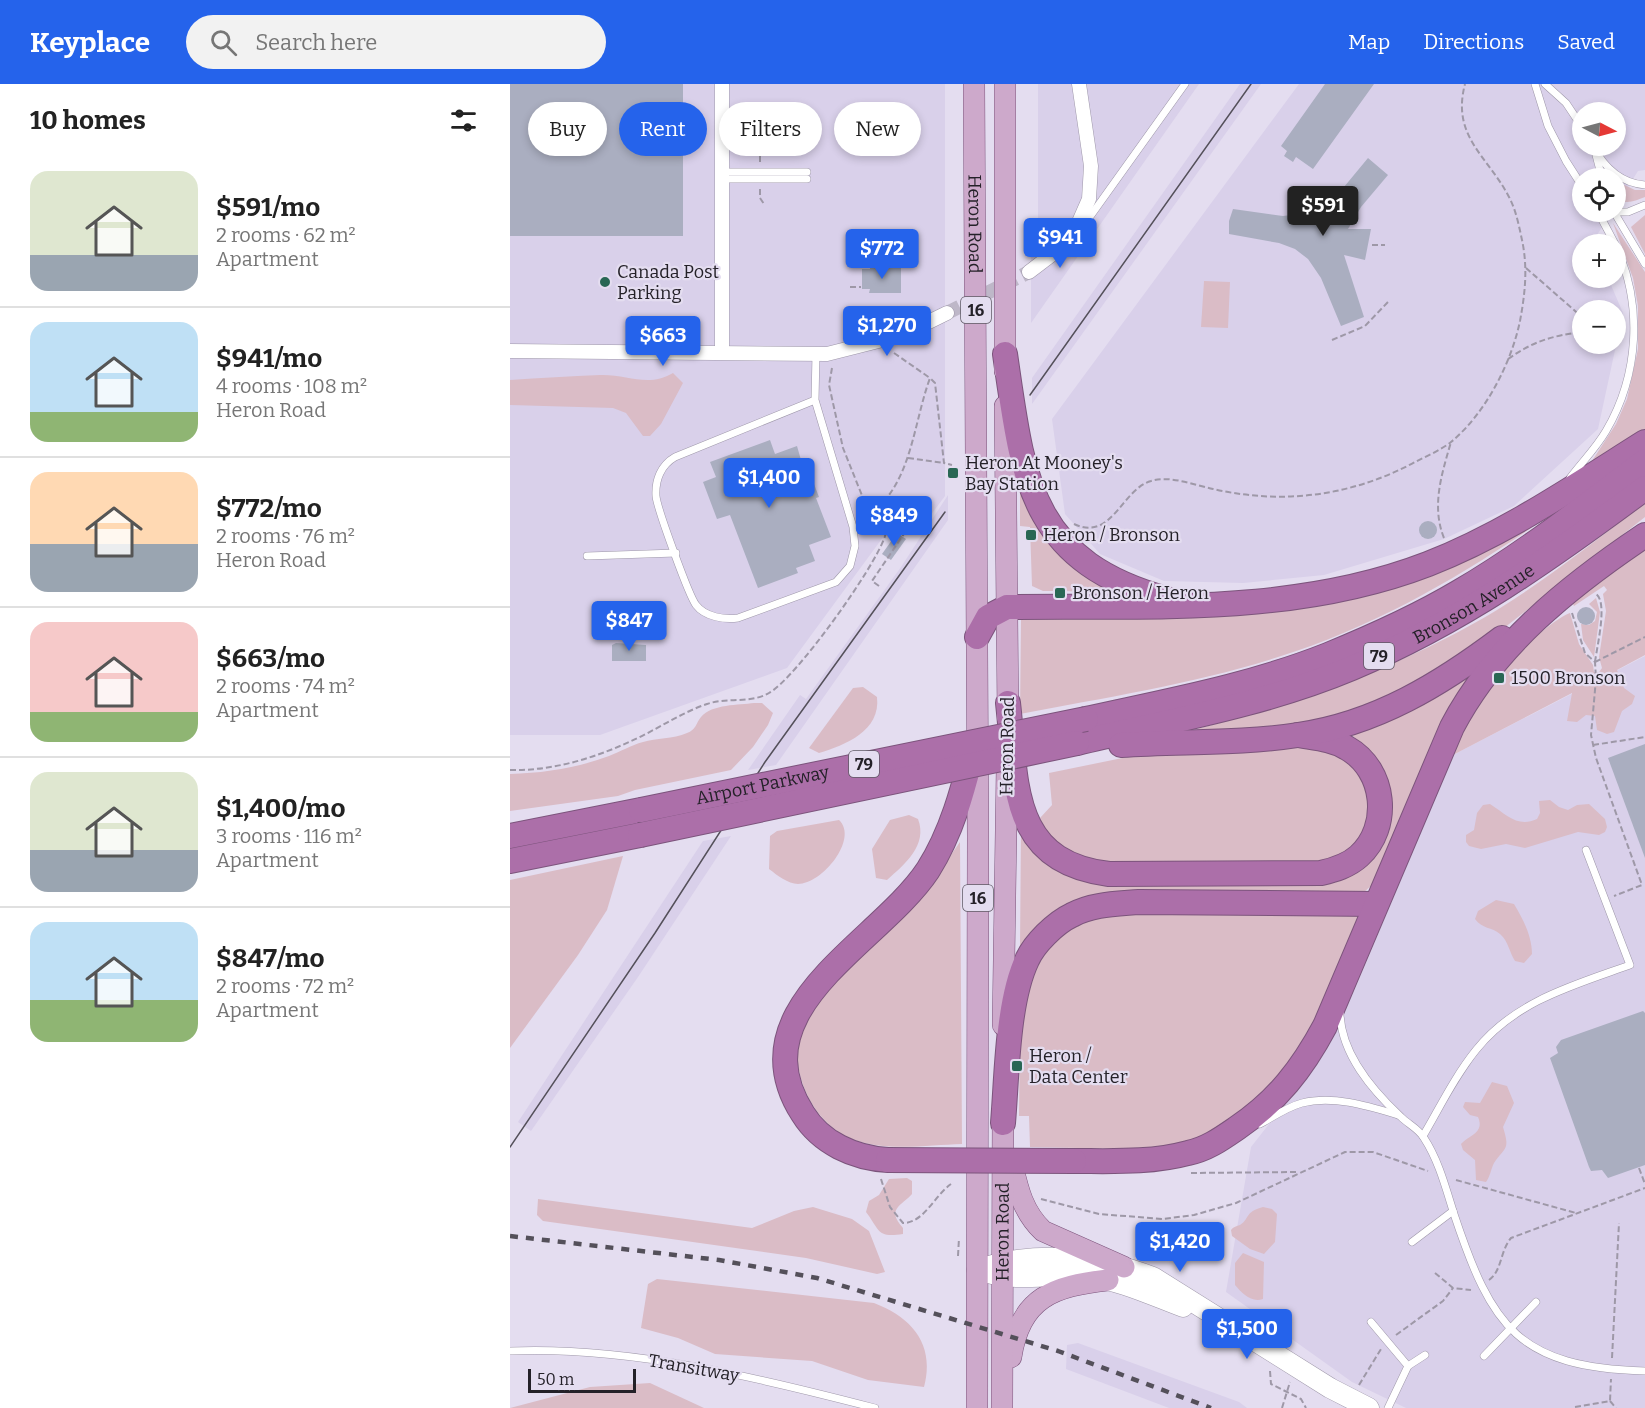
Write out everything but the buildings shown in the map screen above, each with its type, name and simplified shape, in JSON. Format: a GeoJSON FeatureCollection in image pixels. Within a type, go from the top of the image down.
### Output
{"type":"FeatureCollection","features":[{"type":"Feature","properties":{"kind":"highway"},"geometry":{"type":"LineString","coordinates":[[1005,354],[1019,449],[1027,479],[1037,505],[1051,526],[1080,557],[1105,575],[1149,594],[1198,607]]}},
{"type":"Feature","properties":{"kind":"highway"},"geometry":{"type":"LineString","coordinates":[[977,637],[988,617],[1007,607],[1198,607],[1256,603],[1316,594],[1393,575],[1492,536],[1645,442]]}},
{"type":"Feature","properties":{"kind":"highway","name":"Bronson Avenue"},"geometry":{"type":"LineString","coordinates":[[1086,719],[1247,682],[1327,655],[1387,630],[1459,593],[1645,461]]}},
{"type":"Feature","properties":{"kind":"highway","name":"Bronson Avenue"},"geometry":{"type":"LineString","coordinates":[[1077,743],[1234,707],[1312,682],[1372,659],[1443,625],[1502,591],[1645,488]]}},
{"type":"Feature","properties":{"kind":"highway"},"geometry":{"type":"LineString","coordinates":[[1617,555],[1645,528]]}},
{"type":"Feature","properties":{"kind":"highway"},"geometry":{"type":"LineString","coordinates":[[1077,743],[1100,747],[1298,735],[1351,722],[1412,698],[1462,669],[1645,535]]}},
{"type":"Feature","properties":{"kind":"highway"},"geometry":{"type":"LineString","coordinates":[[977,735],[952,822],[927,871],[899,906],[811,991],[794,1017],[786,1045],[787,1078],[792,1094],[807,1122],[817,1132],[842,1149],[884,1166],[1157,1159],[1189,1153],[1211,1146],[1268,1106],[1292,1080],[1325,1026],[1462,709],[1498,658],[1556,601]]}},
{"type":"Feature","properties":{"kind":"highway"},"geometry":{"type":"LineString","coordinates":[[1008,703],[1018,789],[1029,828],[1042,845],[1061,860],[1083,869],[1102,873],[1314,873],[1334,870],[1357,858],[1371,841],[1380,820],[1376,782],[1364,762],[1347,747],[1324,739],[1298,735]]}},
{"type":"Feature","properties":{"kind":"highway","name":"Airport Parkway"},"geometry":{"type":"LineString","coordinates":[[510,836],[1086,719]]}},
{"type":"Feature","properties":{"kind":"highway","name":"Airport Parkway"},"geometry":{"type":"LineString","coordinates":[[510,861],[1077,743]]}},
{"type":"Feature","properties":{"kind":"highway"},"geometry":{"type":"LineString","coordinates":[[510,821],[608,816]]}},
{"type":"Feature","properties":{"kind":"highway"},"geometry":{"type":"LineString","coordinates":[[1003,1123],[1012,1025],[1022,972],[1028,958],[1043,938],[1071,915],[1102,905],[1139,902],[1376,904]]}},
{"type":"Feature","properties":{"kind":"main road","name":"Heron Road"},"geometry":{"type":"LineString","coordinates":[[974,84],[977,1408]]}},
{"type":"Feature","properties":{"kind":"main road","name":"Heron Road"},"geometry":{"type":"LineString","coordinates":[[1003,1408],[1003,1123],[1008,703],[1005,84]]}},
{"type":"Feature","properties":{"kind":"main road"},"geometry":{"type":"LineString","coordinates":[[1003,1123],[1018,1191],[1033,1222],[1054,1238],[1116,1273]]}},
{"type":"Feature","properties":{"kind":"main road"},"geometry":{"type":"LineString","coordinates":[[977,1270],[1003,1269],[1075,1259],[1116,1273],[1153,1277],[1330,1388],[1369,1408]]}},
{"type":"Feature","properties":{"kind":"main road"},"geometry":{"type":"LineString","coordinates":[[1003,1408],[1012,1347],[1017,1330],[1031,1307],[1058,1288],[1116,1273]]}},
{"type":"Feature","properties":{"kind":"street"},"geometry":{"type":"LineString","coordinates":[[722,84],[722,352]]}},
{"type":"Feature","properties":{"kind":"street"},"geometry":{"type":"LineString","coordinates":[[1029,272],[1071,240],[1085,212],[1091,180],[1087,131],[1079,84]]}},
{"type":"Feature","properties":{"kind":"street"},"geometry":{"type":"LineString","coordinates":[[510,351],[816,354],[874,344],[902,335],[947,313]]}},
{"type":"Feature","properties":{"kind":"lane"},"geometry":{"type":"LineString","coordinates":[[1071,240],[1084,227],[1185,84]]}},
{"type":"Feature","properties":{"kind":"lane"},"geometry":{"type":"LineString","coordinates":[[1535,84],[1548,126],[1572,170]]}},
{"type":"Feature","properties":{"kind":"lane"},"geometry":{"type":"LineString","coordinates":[[1545,84],[1566,103],[1572,112]]}},
{"type":"Feature","properties":{"kind":"lane"},"geometry":{"type":"LineString","coordinates":[[1601,156],[1619,178],[1645,184]]}},
{"type":"Feature","properties":{"kind":"lane"},"geometry":{"type":"LineString","coordinates":[[723,175],[807,176]]}},
{"type":"Feature","properties":{"kind":"lane"},"geometry":{"type":"LineString","coordinates":[[1626,212],[1645,206]]}},
{"type":"Feature","properties":{"kind":"lane"},"geometry":{"type":"LineString","coordinates":[[1619,222],[1645,264]]}},
{"type":"Feature","properties":{"kind":"lane"},"geometry":{"type":"LineString","coordinates":[[1556,496],[1606,432],[1627,384],[1633,353],[1634,322],[1626,273]]}},
{"type":"Feature","properties":{"kind":"lane"},"geometry":{"type":"LineString","coordinates":[[815,400],[668,461],[661,470],[656,495],[696,606],[717,617],[732,619],[836,582],[850,566],[855,546],[852,525],[815,400],[816,354]]}},
{"type":"Feature","properties":{"kind":"lane"},"geometry":{"type":"LineString","coordinates":[[587,556],[676,553]]}},
{"type":"Feature","properties":{"kind":"lane"},"geometry":{"type":"LineString","coordinates":[[1423,1136],[1465,1064],[1501,1024],[1548,994],[1630,964],[1586,850]]}},
{"type":"Feature","properties":{"kind":"lane"},"geometry":{"type":"LineString","coordinates":[[1339,993],[1342,1034],[1350,1055],[1400,1116],[1423,1136],[1441,1176],[1479,1286],[1500,1318],[1526,1341],[1553,1357],[1612,1370],[1645,1371]]}},
{"type":"Feature","properties":{"kind":"lane"},"geometry":{"type":"LineString","coordinates":[[1211,1146],[1240,1135],[1303,1103],[1351,1103],[1400,1116]]}},
{"type":"Feature","properties":{"kind":"lane"},"geometry":{"type":"LineString","coordinates":[[1412,1242],[1453,1211]]}},
{"type":"Feature","properties":{"kind":"lane"},"geometry":{"type":"LineString","coordinates":[[1484,1356],[1536,1302]]}},
{"type":"Feature","properties":{"kind":"lane"},"geometry":{"type":"LineString","coordinates":[[1371,1322],[1408,1366]]}},
{"type":"Feature","properties":{"kind":"lane","name":"Transitway"},"geometry":{"type":"LineString","coordinates":[[510,1351],[594,1353],[652,1360],[759,1380],[875,1408]]}},
{"type":"Feature","properties":{"kind":"lane"},"geometry":{"type":"LineString","coordinates":[[1388,1408],[1408,1366],[1425,1355]]}},
{"type":"Feature","properties":{"kind":"path"},"geometry":{"type":"LineString","coordinates":[[1067,520],[1086,528],[1101,525],[1109,520],[1137,488],[1158,479],[1240,495],[1274,498],[1342,490],[1373,482],[1403,469],[1451,442],[1493,389],[1508,359],[1517,334],[1525,294],[1526,268],[1520,231],[1509,196],[1479,155],[1466,132],[1461,102],[1465,84]]}},
{"type":"Feature","properties":{"kind":"path"},"geometry":{"type":"LineString","coordinates":[[1372,245],[1384,245]]}},
{"type":"Feature","properties":{"kind":"path"},"geometry":{"type":"LineString","coordinates":[[1526,268],[1572,308]]}},
{"type":"Feature","properties":{"kind":"path"},"geometry":{"type":"LineString","coordinates":[[850,287],[861,287]]}},
{"type":"Feature","properties":{"kind":"path"},"geometry":{"type":"LineString","coordinates":[[1332,340],[1365,326],[1388,302]]}},
{"type":"Feature","properties":{"kind":"path"},"geometry":{"type":"LineString","coordinates":[[1508,359],[1532,343],[1572,333]]}},
{"type":"Feature","properties":{"kind":"path"},"geometry":{"type":"LineString","coordinates":[[891,351],[935,383],[944,463]]}},
{"type":"Feature","properties":{"kind":"path"},"geometry":{"type":"LineString","coordinates":[[510,770],[554,767],[580,761],[628,743],[711,703],[753,699],[772,692],[792,673],[878,552],[885,537],[887,522],[863,498],[843,448],[829,386],[832,368]]}},
{"type":"Feature","properties":{"kind":"path"},"geometry":{"type":"LineString","coordinates":[[852,525],[876,510],[883,502],[908,458],[930,378]]}},
{"type":"Feature","properties":{"kind":"path"},"geometry":{"type":"LineString","coordinates":[[1451,442],[1440,480],[1437,524],[1451,554]]}},
{"type":"Feature","properties":{"kind":"path"},"geometry":{"type":"LineString","coordinates":[[908,458],[952,465]]}},
{"type":"Feature","properties":{"kind":"path"},"geometry":{"type":"LineString","coordinates":[[879,586],[872,581],[908,528],[904,519],[883,502]]}},
{"type":"Feature","properties":{"kind":"path"},"geometry":{"type":"LineString","coordinates":[[1589,599],[1598,593],[1603,608],[1595,662],[1596,679],[1591,735],[1642,885],[1606,899]]}},
{"type":"Feature","properties":{"kind":"path"},"geometry":{"type":"LineString","coordinates":[[1556,601],[1577,620],[1582,647],[1595,662]]}},
{"type":"Feature","properties":{"kind":"path"},"geometry":{"type":"LineString","coordinates":[[1595,662],[1645,637]]}},
{"type":"Feature","properties":{"kind":"path"},"geometry":{"type":"LineString","coordinates":[[1593,745],[1645,737]]}},
{"type":"Feature","properties":{"kind":"path"},"geometry":{"type":"LineString","coordinates":[[1040,1198],[1085,1211],[1126,1218],[1150,1220],[1186,1216],[1236,1203],[1335,1155],[1355,1151],[1373,1152],[1441,1176],[1576,1213]]}},
{"type":"Feature","properties":{"kind":"path"},"geometry":{"type":"LineString","coordinates":[[884,1166],[882,1187],[890,1207],[903,1223],[916,1220],[941,1190],[951,1184]]}},
{"type":"Feature","properties":{"kind":"path"},"geometry":{"type":"LineString","coordinates":[[1435,1273],[1453,1288],[1465,1291],[1479,1286],[1493,1278],[1505,1245],[1511,1238],[1645,1186],[1639,1168]]}},
{"type":"Feature","properties":{"kind":"path"},"geometry":{"type":"LineString","coordinates":[[1616,1408],[1610,1401],[1619,1223]]}},
{"type":"Feature","properties":{"kind":"path"},"geometry":{"type":"LineString","coordinates":[[1356,1390],[1386,1342],[1443,1301],[1453,1288]]}},
{"type":"Feature","properties":{"kind":"path"},"geometry":{"type":"LineString","coordinates":[[1273,1367],[1269,1376],[1271,1384],[1301,1400],[1306,1408]]}},
{"type":"Feature","properties":{"kind":"path"},"geometry":{"type":"LineString","coordinates":[[1282,1408],[1290,1383]]}},
{"type":"Feature","properties":{"kind":"path"},"geometry":{"type":"LineString","coordinates":[[1575,1407],[1610,1401]]}},
{"type":"Feature","properties":{"kind":"shaded area"},"geometry":{"type":"Polygon","coordinates":[[[510,84],[945,84],[945,496],[930,516],[903,510],[787,668],[600,735],[510,735],[510,84]]]}},
{"type":"Feature","properties":{"kind":"shaded area"},"geometry":{"type":"Polygon","coordinates":[[[1038,84],[1199,84],[1031,323],[1031,226],[1038,226],[1038,84]]]}},
{"type":"Feature","properties":{"kind":"shaded area"},"geometry":{"type":"Polygon","coordinates":[[[1240,84],[1261,84],[1032,404],[1032,378],[1240,84]]]}},
{"type":"Feature","properties":{"kind":"shaded area"},"geometry":{"type":"Polygon","coordinates":[[[1299,84],[1645,84],[1645,170],[1638,171],[1626,190],[1626,168],[1572,168],[1572,222],[1605,222],[1598,234],[1572,234],[1572,288],[1612,288],[1617,300],[1572,300],[1572,354],[1614,354],[1598,429],[1514,506],[1444,539],[1324,575],[1243,583],[1164,581],[1100,554],[1065,514],[1052,419],[1299,84]]]}},
{"type":"Feature","properties":{"kind":"shaded area"},"geometry":{"type":"Polygon","coordinates":[[[1626,186],[1635,190],[1645,190],[1645,197],[1626,201],[1626,186]]]}},
{"type":"Feature","properties":{"kind":"shaded area"},"geometry":{"type":"Polygon","coordinates":[[[1645,215],[1645,254],[1631,227],[1645,215]]]}},
{"type":"Feature","properties":{"kind":"shaded area"},"geometry":{"type":"Polygon","coordinates":[[[1626,243],[1645,272],[1645,432],[1590,464],[1616,424],[1627,399],[1638,349],[1638,306],[1633,278],[1626,259],[1626,243]]]}},
{"type":"Feature","properties":{"kind":"shaded area"},"geometry":{"type":"Polygon","coordinates":[[[1204,281],[1230,282],[1228,328],[1201,327],[1204,281]]]}},
{"type":"Feature","properties":{"kind":"shaded area"},"geometry":{"type":"Polygon","coordinates":[[[673,373],[683,383],[661,424],[650,436],[643,436],[626,413],[613,408],[510,405],[510,380],[610,375],[655,380],[673,373]]]}},
{"type":"Feature","properties":{"kind":"shaded area"},"geometry":{"type":"Polygon","coordinates":[[[1020,482],[1114,589],[1112,593],[1065,591],[1064,587],[1056,587],[1055,591],[1043,591],[1032,586],[1030,527],[1020,526],[1020,482]]]}},
{"type":"Feature","properties":{"kind":"shaded area"},"geometry":{"type":"Polygon","coordinates":[[[948,495],[948,520],[776,765],[748,770],[800,695],[806,699],[901,567],[948,495]]]}},
{"type":"Feature","properties":{"kind":"shaded area"},"geometry":{"type":"Polygon","coordinates":[[[1573,499],[1468,569],[1432,590],[1357,627],[1318,643],[1214,675],[1020,714],[1021,620],[1024,616],[1305,606],[1573,499]]]}},
{"type":"Feature","properties":{"kind":"shaded area"},"geometry":{"type":"Polygon","coordinates":[[[1645,503],[1645,517],[1490,639],[1413,690],[1307,725],[1198,734],[1197,729],[1275,707],[1352,680],[1462,630],[1535,585],[1645,503]]]}},
{"type":"Feature","properties":{"kind":"shaded area"},"geometry":{"type":"Polygon","coordinates":[[[1645,547],[1645,655],[1617,670],[1624,688],[1635,696],[1632,704],[1622,711],[1614,732],[1607,734],[1597,730],[1595,716],[1586,715],[1577,722],[1567,721],[1572,693],[1453,755],[1471,708],[1480,692],[1518,653],[1560,618],[1570,613],[1579,644],[1593,665],[1594,672],[1599,672],[1602,668],[1599,657],[1606,611],[1603,594],[1607,590],[1604,586],[1574,606],[1572,602],[1645,547]]]}},
{"type":"Feature","properties":{"kind":"shaded area"},"geometry":{"type":"Polygon","coordinates":[[[1596,598],[1600,612],[1594,657],[1583,640],[1581,624],[1589,625],[1595,621],[1597,612],[1589,604],[1596,598]]]}},
{"type":"Feature","properties":{"kind":"shaded area"},"geometry":{"type":"Polygon","coordinates":[[[1645,656],[1645,1408],[1406,1408],[1352,1382],[1226,1292],[1251,1147],[1321,1058],[1356,987],[1453,755],[1645,656]]]}},
{"type":"Feature","properties":{"kind":"shaded area"},"geometry":{"type":"Polygon","coordinates":[[[1476,668],[1372,885],[1364,892],[1125,896],[1020,948],[1021,830],[1041,855],[1303,882],[1370,854],[1372,755],[1353,736],[1354,733],[1476,668]]]}},
{"type":"Feature","properties":{"kind":"shaded area"},"geometry":{"type":"Polygon","coordinates":[[[863,687],[877,697],[877,709],[867,728],[850,741],[829,750],[819,753],[809,748],[853,688],[863,687]]]}},
{"type":"Feature","properties":{"kind":"shaded area"},"geometry":{"type":"Polygon","coordinates":[[[762,703],[773,713],[753,747],[731,770],[635,790],[618,796],[510,811],[510,774],[548,771],[585,764],[639,743],[690,732],[701,717],[712,710],[762,703]]]}},
{"type":"Feature","properties":{"kind":"shaded area"},"geometry":{"type":"Polygon","coordinates":[[[1295,744],[1338,751],[1368,783],[1370,820],[1352,849],[1323,864],[1103,866],[1074,859],[1044,830],[1040,818],[1052,805],[1049,773],[1142,754],[1295,744]]]}},
{"type":"Feature","properties":{"kind":"shaded area"},"geometry":{"type":"Polygon","coordinates":[[[1550,800],[1568,810],[1577,805],[1589,804],[1605,819],[1607,827],[1605,832],[1599,835],[1578,832],[1525,848],[1506,844],[1481,849],[1469,846],[1466,842],[1466,835],[1474,830],[1477,813],[1483,805],[1490,804],[1513,819],[1524,822],[1537,819],[1540,813],[1539,801],[1550,800]]]}},
{"type":"Feature","properties":{"kind":"shaded area"},"geometry":{"type":"Polygon","coordinates":[[[909,815],[918,819],[920,837],[917,846],[907,861],[887,880],[876,878],[872,849],[890,820],[909,815]]]}},
{"type":"Feature","properties":{"kind":"shaded area"},"geometry":{"type":"Polygon","coordinates":[[[839,820],[844,828],[841,849],[827,869],[817,877],[807,882],[794,884],[769,869],[770,836],[777,831],[839,820]]]}},
{"type":"Feature","properties":{"kind":"shaded area"},"geometry":{"type":"Polygon","coordinates":[[[731,836],[638,977],[531,1131],[518,1122],[703,841],[731,836]]]}},
{"type":"Feature","properties":{"kind":"shaded area"},"geometry":{"type":"Polygon","coordinates":[[[960,842],[962,1144],[892,1147],[852,1139],[829,1125],[811,1103],[800,1076],[798,1063],[797,1049],[801,1029],[819,999],[941,869],[960,842]]]}},
{"type":"Feature","properties":{"kind":"shaded area"},"geometry":{"type":"Polygon","coordinates":[[[623,856],[607,910],[578,955],[510,1048],[510,880],[623,856]]]}},
{"type":"Feature","properties":{"kind":"shaded area"},"geometry":{"type":"Polygon","coordinates":[[[1496,900],[1514,904],[1524,922],[1529,934],[1532,954],[1524,963],[1515,961],[1500,934],[1481,925],[1475,919],[1478,911],[1496,900]]]}},
{"type":"Feature","properties":{"kind":"shaded area"},"geometry":{"type":"Polygon","coordinates":[[[1362,909],[1320,1020],[1285,1078],[1212,1135],[1165,1147],[1126,1149],[1030,1147],[1029,1116],[1019,1116],[1020,1027],[1023,991],[1051,944],[1080,919],[1124,910],[1362,909]]]}},
{"type":"Feature","properties":{"kind":"shaded area"},"geometry":{"type":"Polygon","coordinates":[[[1492,1082],[1507,1086],[1514,1103],[1503,1127],[1506,1147],[1494,1163],[1486,1182],[1476,1180],[1475,1160],[1463,1150],[1461,1144],[1478,1130],[1480,1122],[1478,1117],[1470,1115],[1463,1107],[1465,1102],[1480,1103],[1492,1082]]]}},
{"type":"Feature","properties":{"kind":"shaded area"},"geometry":{"type":"Polygon","coordinates":[[[907,1178],[912,1181],[912,1194],[895,1212],[903,1228],[903,1234],[883,1234],[866,1212],[869,1201],[879,1195],[889,1179],[907,1178]]]}},
{"type":"Feature","properties":{"kind":"shaded area"},"geometry":{"type":"Polygon","coordinates":[[[538,1199],[752,1228],[794,1211],[813,1207],[852,1219],[869,1231],[885,1272],[877,1274],[806,1258],[543,1221],[537,1215],[538,1199]]]}},
{"type":"Feature","properties":{"kind":"shaded area"},"geometry":{"type":"Polygon","coordinates":[[[1263,1207],[1272,1209],[1277,1214],[1275,1242],[1264,1254],[1250,1249],[1232,1236],[1231,1230],[1243,1223],[1250,1213],[1263,1207]]]}},
{"type":"Feature","properties":{"kind":"shaded area"},"geometry":{"type":"Polygon","coordinates":[[[1243,1253],[1264,1262],[1263,1299],[1251,1298],[1235,1285],[1235,1263],[1243,1253]]]}},
{"type":"Feature","properties":{"kind":"shaded area"},"geometry":{"type":"Polygon","coordinates":[[[657,1279],[874,1303],[900,1317],[918,1335],[926,1358],[927,1372],[924,1387],[868,1380],[812,1361],[715,1354],[678,1338],[641,1328],[648,1284],[657,1279]]]}},
{"type":"Feature","properties":{"kind":"shaded area"},"geometry":{"type":"Polygon","coordinates":[[[1078,1343],[1239,1402],[1247,1408],[1169,1408],[1066,1369],[1067,1345],[1078,1343]]]}},
{"type":"Feature","properties":{"kind":"shaded area"},"geometry":{"type":"Polygon","coordinates":[[[650,1383],[704,1408],[510,1408],[590,1387],[650,1383]]]}},
{"type":"Feature","properties":{"kind":"tunnel"},"geometry":{"type":"LineString","coordinates":[[947,313],[1029,272]]}},
{"type":"Feature","properties":{"kind":"tram line"},"geometry":{"type":"LineString","coordinates":[[1030,395],[1251,84]]}},
{"type":"Feature","properties":{"kind":"tram line"},"geometry":{"type":"LineString","coordinates":[[510,1147],[655,933],[765,762],[945,512]]}},
{"type":"Feature","properties":{"kind":"railway"},"geometry":{"type":"LineString","coordinates":[[510,1236],[719,1260],[817,1278],[1058,1351],[1211,1408]]}},
{"type":"Feature","properties":{"kind":"place","name":"Canada Post Parking"},"geometry":{"type":"Point","coordinates":[605,282]}},
{"type":"Feature","properties":{"kind":"place","name":"Heron At Mooney's Bay Station"},"geometry":{"type":"Point","coordinates":[953,473]}},
{"type":"Feature","properties":{"kind":"place","name":"Heron / Bronson"},"geometry":{"type":"Point","coordinates":[1031,535]}},
{"type":"Feature","properties":{"kind":"place","name":"Bronson / Heron"},"geometry":{"type":"Point","coordinates":[1060,593]}},
{"type":"Feature","properties":{"kind":"place","name":"1500 Bronson"},"geometry":{"type":"Point","coordinates":[1499,678]}},
{"type":"Feature","properties":{"kind":"place","name":"Heron / Data Center"},"geometry":{"type":"Point","coordinates":[1017,1066]}}]}
